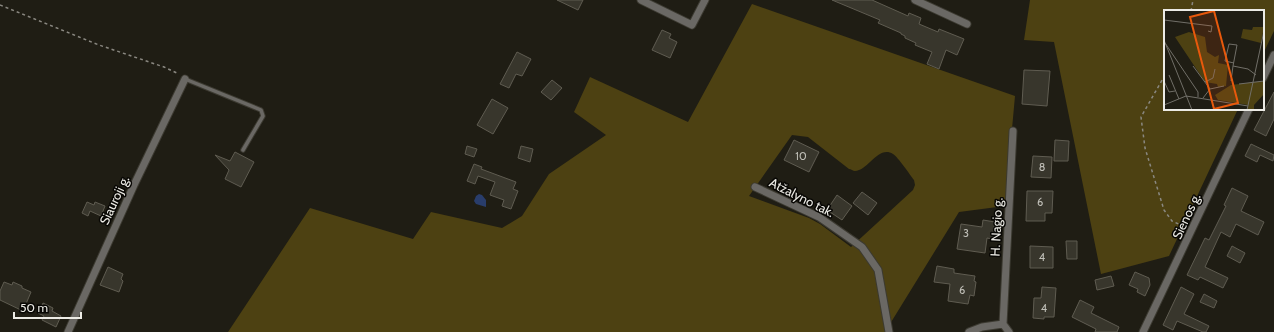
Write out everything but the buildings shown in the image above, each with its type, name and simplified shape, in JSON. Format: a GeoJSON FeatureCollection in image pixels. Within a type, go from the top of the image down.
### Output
{"type":"FeatureCollection","features":[{"type":"Feature","properties":{"kind":"street"},"geometry":{"type":"LineString","coordinates":[[642,0],[692,25],[705,0]]}},
{"type":"Feature","properties":{"kind":"street"},"geometry":{"type":"LineString","coordinates":[[914,0],[967,24]]}},
{"type":"Feature","properties":{"kind":"street"},"geometry":{"type":"LineString","coordinates":[[1264,76],[1274,54]]}},
{"type":"Feature","properties":{"kind":"street","name":"Siauroji g."},"geometry":{"type":"LineString","coordinates":[[68,332],[130,192],[185,79]]}},
{"type":"Feature","properties":{"kind":"street","name":"Sienos g."},"geometry":{"type":"LineString","coordinates":[[1143,332],[1249,110]]}},
{"type":"Feature","properties":{"kind":"street","name":"H. Nagio g."},"geometry":{"type":"LineString","coordinates":[[1003,324],[1013,132]]}},
{"type":"Feature","properties":{"kind":"street","name":"Atžalyno tak."},"geometry":{"type":"LineString","coordinates":[[755,187],[819,217],[862,247],[878,270],[889,332]]}},
{"type":"Feature","properties":{"kind":"street"},"geometry":{"type":"LineString","coordinates":[[969,332],[982,327],[1003,324],[1009,332]]}},
{"type":"Feature","properties":{"kind":"lane"},"geometry":{"type":"LineString","coordinates":[[185,79],[261,110],[263,116],[243,150]]}},
{"type":"Feature","properties":{"kind":"path"},"geometry":{"type":"LineString","coordinates":[[1191,10],[1193,0]]}},
{"type":"Feature","properties":{"kind":"path"},"geometry":{"type":"LineString","coordinates":[[0,5],[99,45],[164,67],[176,72],[185,79]]}},
{"type":"Feature","properties":{"kind":"path"},"geometry":{"type":"LineString","coordinates":[[1164,77],[1141,117],[1144,148],[1164,210],[1172,221],[1183,226]]}},
{"type":"Feature","properties":{"kind":"shaded area"},"geometry":{"type":"Polygon","coordinates":[[[1030,0],[1274,0],[1274,31],[1264,52],[1264,10],[1164,10],[1164,110],[1238,110],[1169,256],[1101,274],[1054,42],[1024,40],[1030,0]]]}},
{"type":"Feature","properties":{"kind":"shaded area"},"geometry":{"type":"Polygon","coordinates":[[[752,4],[1015,96],[1005,206],[959,212],[885,332],[228,332],[310,208],[413,239],[431,212],[502,228],[522,216],[549,174],[606,135],[574,112],[590,77],[688,122],[752,4]],[[792,135],[749,196],[809,218],[820,224],[851,247],[913,190],[915,185],[914,180],[893,154],[888,152],[878,155],[860,170],[854,171],[849,169],[808,137],[792,135]]]}},
{"type":"Feature","properties":{"kind":"water"},"geometry":{"type":"Polygon","coordinates":[[[479,194],[486,200],[486,207],[476,204],[474,201],[476,196],[479,194]]]}}]}
